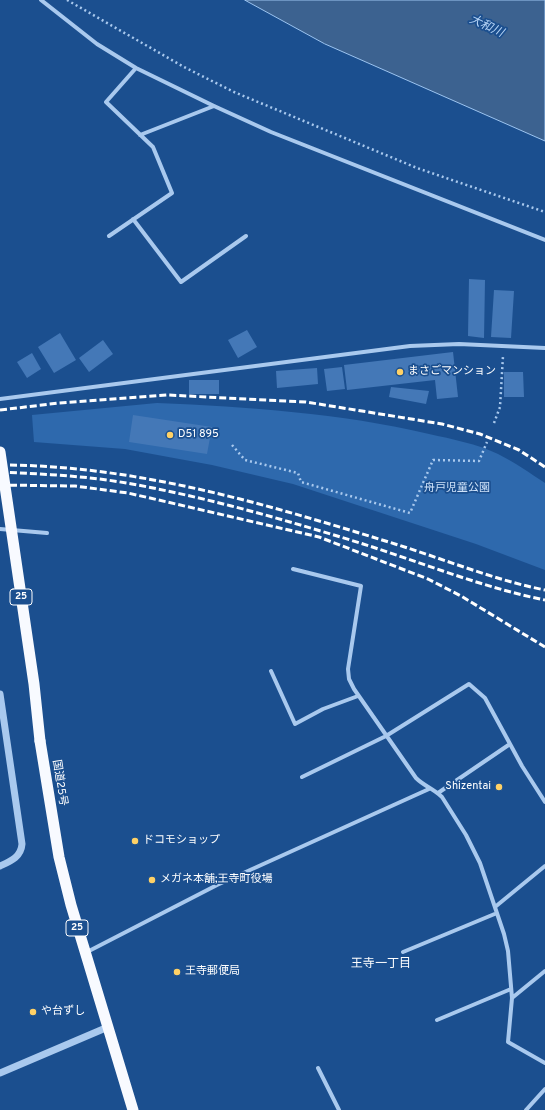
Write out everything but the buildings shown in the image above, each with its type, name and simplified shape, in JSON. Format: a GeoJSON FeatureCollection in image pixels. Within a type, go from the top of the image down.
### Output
{"type":"FeatureCollection","features":[{"type":"Feature","properties":{"kind":"highway","name":"国道25号"},"geometry":{"type":"LineString","coordinates":[[0,452],[34,684],[40,741],[58,857],[84,953],[133,1110]]}},
{"type":"Feature","properties":{"kind":"street"},"geometry":{"type":"LineString","coordinates":[[41,0],[97,44],[136,68],[214,106],[278,135],[545,240]]}},
{"type":"Feature","properties":{"kind":"street"},"geometry":{"type":"LineString","coordinates":[[109,236],[172,193],[153,147],[106,102],[136,68]]}},
{"type":"Feature","properties":{"kind":"street"},"geometry":{"type":"LineString","coordinates":[[140,135],[214,106]]}},
{"type":"Feature","properties":{"kind":"street"},"geometry":{"type":"LineString","coordinates":[[133,219],[181,282],[246,236]]}},
{"type":"Feature","properties":{"kind":"street"},"geometry":{"type":"LineString","coordinates":[[0,399],[440,343],[545,348]]}},
{"type":"Feature","properties":{"kind":"street"},"geometry":{"type":"LineString","coordinates":[[0,529],[47,533]]}},
{"type":"Feature","properties":{"kind":"street"},"geometry":{"type":"LineString","coordinates":[[293,569],[360,586],[348,669],[349,680],[358,696],[416,778],[429,789],[438,792],[474,850],[495,907],[508,951],[512,998],[508,1042],[545,1063]]}},
{"type":"Feature","properties":{"kind":"street"},"geometry":{"type":"LineString","coordinates":[[271,671],[295,724],[333,705],[358,696]]}},
{"type":"Feature","properties":{"kind":"street"},"geometry":{"type":"LineString","coordinates":[[302,777],[386,736],[469,684],[486,698],[510,744],[545,802]]}},
{"type":"Feature","properties":{"kind":"street"},"geometry":{"type":"LineString","coordinates":[[0,694],[2,734],[22,844],[22,851],[17,857],[0,866]]}},
{"type":"Feature","properties":{"kind":"street"},"geometry":{"type":"LineString","coordinates":[[438,792],[510,744]]}},
{"type":"Feature","properties":{"kind":"street"},"geometry":{"type":"LineString","coordinates":[[84,953],[217,885],[429,789]]}},
{"type":"Feature","properties":{"kind":"street"},"geometry":{"type":"LineString","coordinates":[[495,907],[545,866]]}},
{"type":"Feature","properties":{"kind":"street"},"geometry":{"type":"LineString","coordinates":[[403,952],[497,913]]}},
{"type":"Feature","properties":{"kind":"street"},"geometry":{"type":"LineString","coordinates":[[512,998],[545,971]]}},
{"type":"Feature","properties":{"kind":"street"},"geometry":{"type":"LineString","coordinates":[[436,1020],[511,990]]}},
{"type":"Feature","properties":{"kind":"street"},"geometry":{"type":"LineString","coordinates":[[0,1073],[108,1027]]}},
{"type":"Feature","properties":{"kind":"street"},"geometry":{"type":"LineString","coordinates":[[318,1068],[339,1110]]}},
{"type":"Feature","properties":{"kind":"street"},"geometry":{"type":"LineString","coordinates":[[526,1110],[545,1089]]}},
{"type":"Feature","properties":{"kind":"path"},"geometry":{"type":"LineString","coordinates":[[67,0],[184,67],[234,92],[417,168],[545,212]]}},
{"type":"Feature","properties":{"kind":"path"},"geometry":{"type":"LineString","coordinates":[[494,422],[500,407],[503,346]]}},
{"type":"Feature","properties":{"kind":"path"},"geometry":{"type":"LineString","coordinates":[[232,445],[245,460],[298,473],[301,482],[410,513],[433,460],[479,461],[487,442]]}},
{"type":"Feature","properties":{"kind":"green space","name":"舟戸児童公園"},"geometry":{"type":"Polygon","coordinates":[[[157,403],[260,409],[328,416],[395,427],[455,440],[490,450],[510,460],[545,483],[545,570],[476,544],[293,484],[212,465],[125,449],[34,442],[32,415],[157,403]]]}},
{"type":"Feature","properties":{"kind":"water","name":"大和川"},"geometry":{"type":"Polygon","coordinates":[[[245,0],[545,0],[545,141],[325,44],[245,0]]]}},
{"type":"Feature","properties":{"kind":"railway"},"geometry":{"type":"LineString","coordinates":[[0,410],[59,403],[167,395],[306,402],[442,424],[480,434],[519,450],[545,467]]}},
{"type":"Feature","properties":{"kind":"railway"},"geometry":{"type":"LineString","coordinates":[[0,465],[51,467],[151,479],[249,501],[395,544],[507,581],[545,590]]}},
{"type":"Feature","properties":{"kind":"railway"},"geometry":{"type":"LineString","coordinates":[[0,472],[99,479],[190,496],[304,526],[360,543],[475,582],[545,600]]}},
{"type":"Feature","properties":{"kind":"railway"},"geometry":{"type":"LineString","coordinates":[[0,485],[75,486],[128,493],[319,537],[428,579],[461,596],[545,647]]}},
{"type":"Feature","properties":{"kind":"place","name":"まさごマンション"},"geometry":{"type":"Point","coordinates":[400,372]}},
{"type":"Feature","properties":{"kind":"place","name":"D51 895"},"geometry":{"type":"Point","coordinates":[170,435]}},
{"type":"Feature","properties":{"kind":"place","name":"Shizentai"},"geometry":{"type":"Point","coordinates":[499,787]}},
{"type":"Feature","properties":{"kind":"place","name":"ドコモショップ"},"geometry":{"type":"Point","coordinates":[135,841]}},
{"type":"Feature","properties":{"kind":"place","name":"メガネ本舗;王寺町役場"},"geometry":{"type":"Point","coordinates":[152,880]}},
{"type":"Feature","properties":{"kind":"place","name":"王寺郵便局"},"geometry":{"type":"Point","coordinates":[177,972]}},
{"type":"Feature","properties":{"kind":"place","name":"や台ずし"},"geometry":{"type":"Point","coordinates":[33,1012]}},
{"type":"Feature","properties":{"kind":"district","name":"王寺一丁目"},"geometry":{"type":"Point","coordinates":[381,965]}}]}
